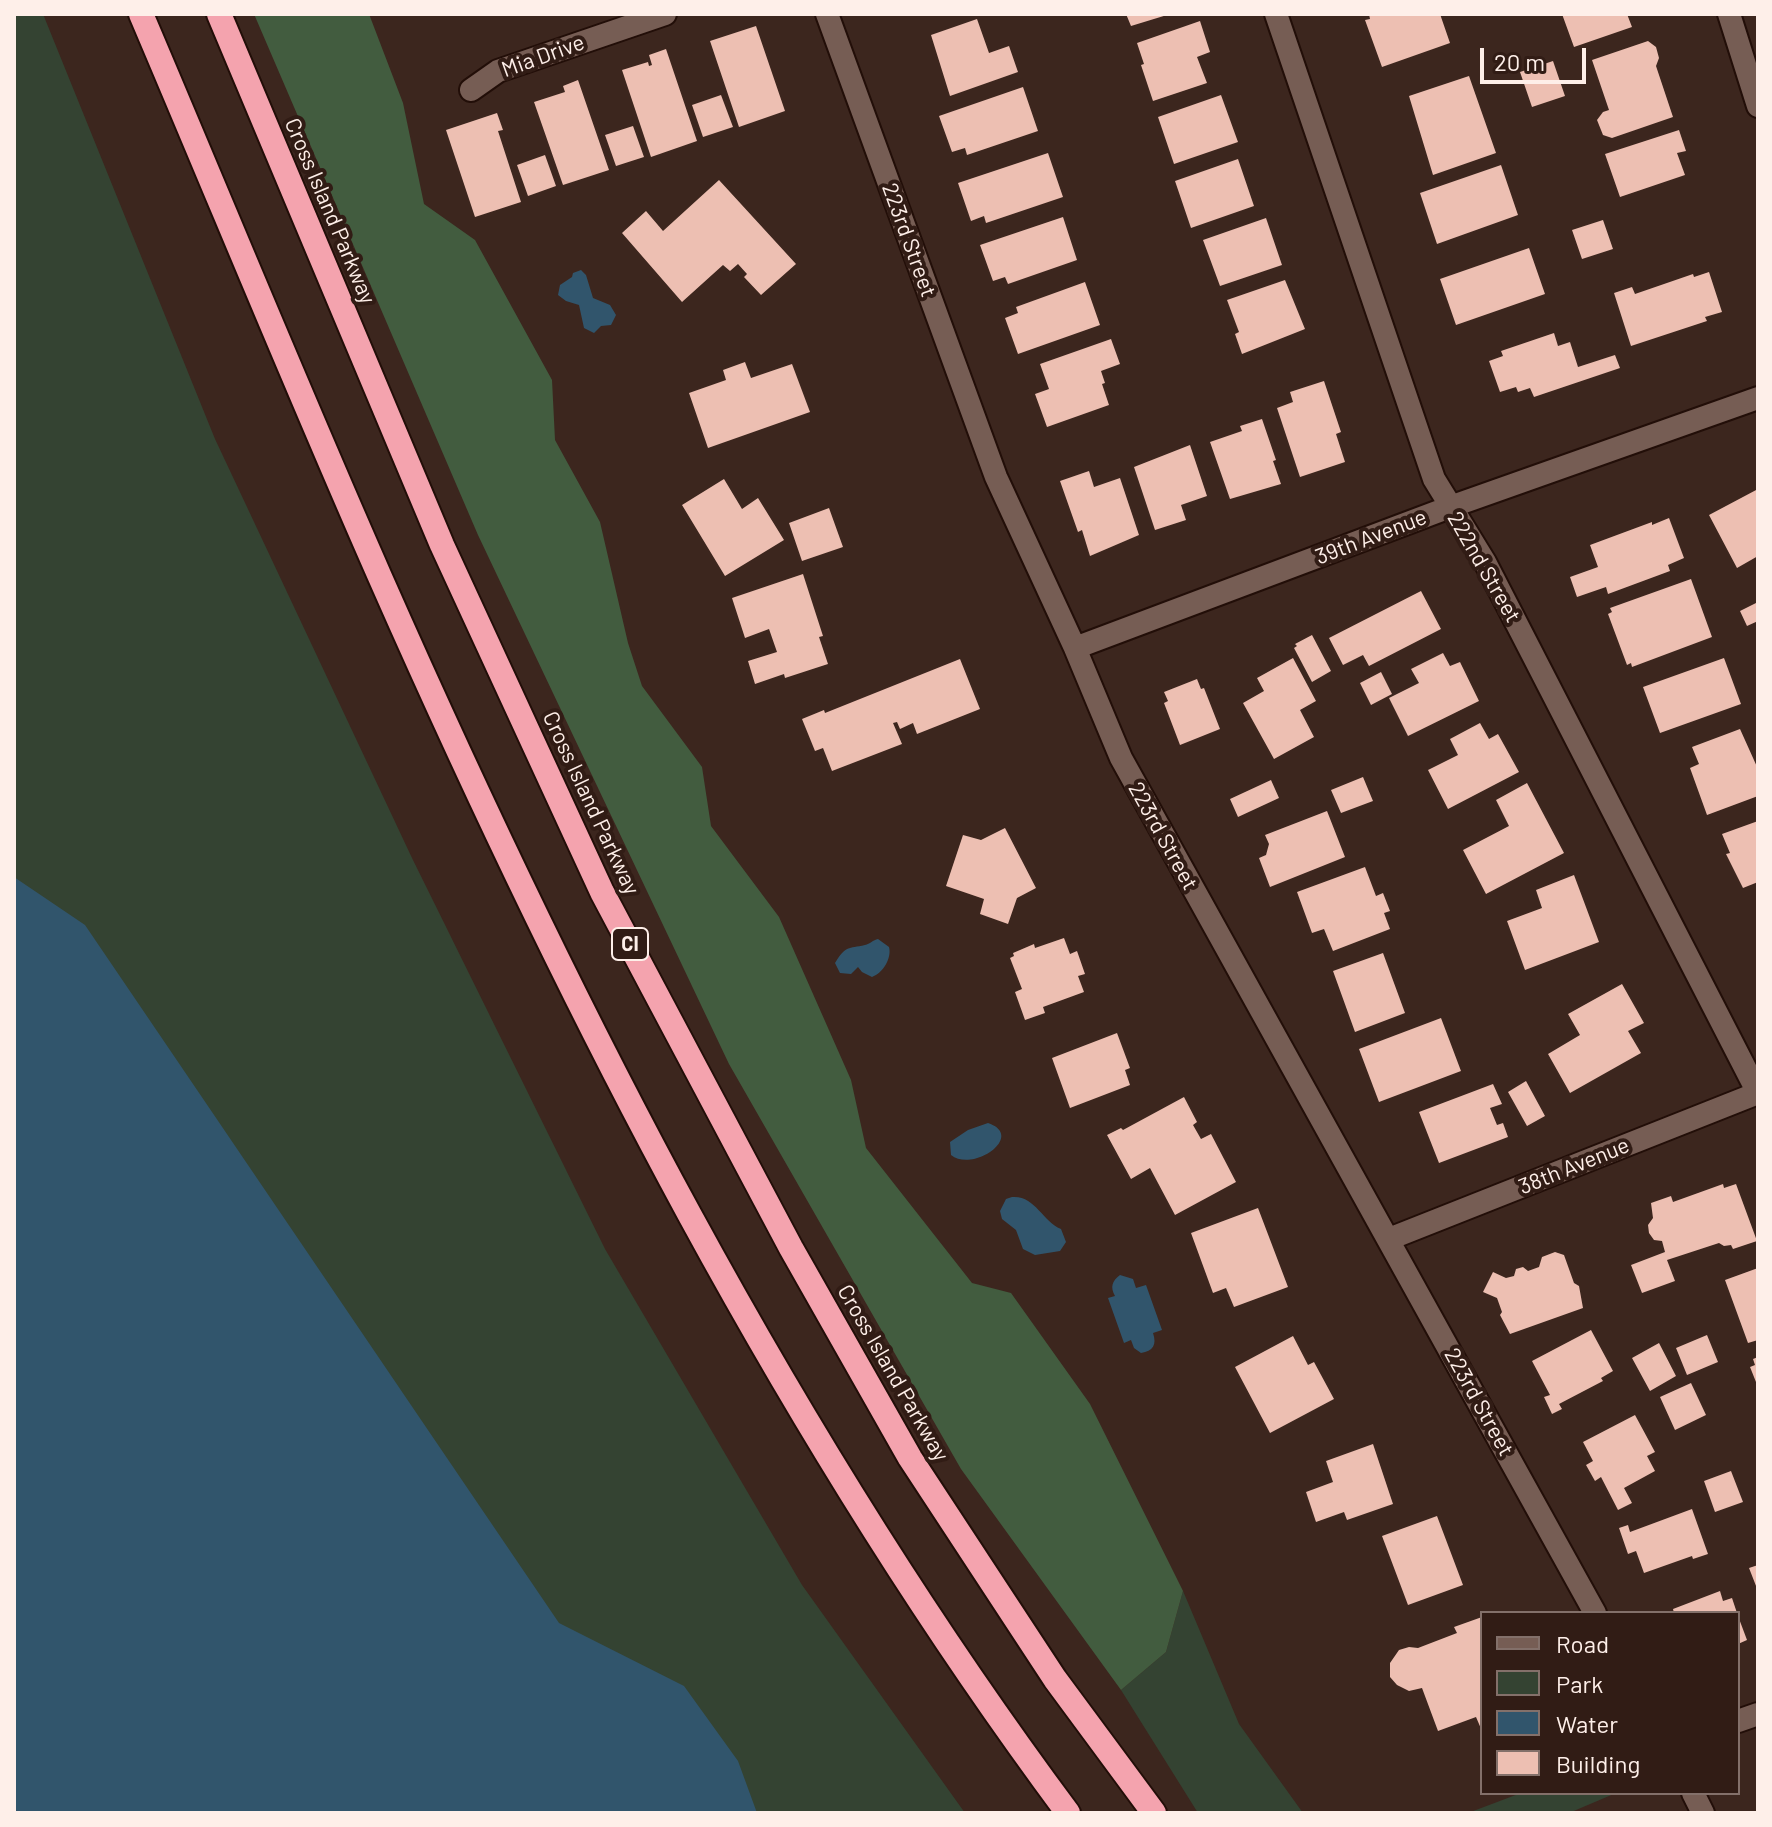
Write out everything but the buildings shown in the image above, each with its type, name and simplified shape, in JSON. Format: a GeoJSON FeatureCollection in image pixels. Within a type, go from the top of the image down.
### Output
{"type":"FeatureCollection","features":[{"type":"Feature","properties":{"kind":"highway"},"geometry":{"type":"LineString","coordinates":[[141,14],[380,577],[492,822],[613,1067],[725,1277],[859,1508],[1008,1732],[1068,1813]]}},
{"type":"Feature","properties":{"kind":"highway","name":"Cross Island Parkway"},"geometry":{"type":"LineString","coordinates":[[219,14],[442,545],[602,892],[791,1248],[910,1458],[1055,1679],[1154,1813]]}},
{"type":"Feature","properties":{"kind":"street","name":"Mia Drive"},"geometry":{"type":"LineString","coordinates":[[471,90],[498,71],[665,14]]}},
{"type":"Feature","properties":{"kind":"street","name":"223rd Street"},"geometry":{"type":"LineString","coordinates":[[827,14],[996,477],[1075,648],[1121,758],[1594,1611]]}},
{"type":"Feature","properties":{"kind":"street","name":"222nd Street"},"geometry":{"type":"LineString","coordinates":[[1276,14],[1434,479],[1485,562],[1758,1093]]}},
{"type":"Feature","properties":{"kind":"street"},"geometry":{"type":"LineString","coordinates":[[1729,14],[1758,106]]}},
{"type":"Feature","properties":{"kind":"street","name":"39th Avenue"},"geometry":{"type":"LineString","coordinates":[[1075,648],[1450,507],[1758,398]]}},
{"type":"Feature","properties":{"kind":"street","name":"38th Avenue"},"geometry":{"type":"LineString","coordinates":[[1389,1239],[1758,1093]]}},
{"type":"Feature","properties":{"kind":"street"},"geometry":{"type":"LineString","coordinates":[[1694,1795],[1703,1813]]}},
{"type":"Feature","properties":{"kind":"green space"},"geometry":{"type":"Polygon","coordinates":[[[14,14],[43,14],[215,439],[412,858],[605,1249],[802,1585],[965,1813],[14,1813],[14,14]]]}},
{"type":"Feature","properties":{"kind":"green space"},"geometry":{"type":"Polygon","coordinates":[[[254,14],[369,14],[403,103],[424,204],[475,240],[552,380],[555,440],[600,522],[628,643],[642,686],[702,767],[711,826],[779,917],[851,1080],[866,1148],[972,1283],[1011,1293],[1090,1404],[1183,1591],[1166,1652],[1121,1690],[961,1469],[729,1064],[478,535],[254,14]]]}},
{"type":"Feature","properties":{"kind":"green space"},"geometry":{"type":"Polygon","coordinates":[[[1183,1591],[1239,1724],[1303,1813],[1198,1813],[1121,1690],[1166,1652],[1183,1591]]]}},
{"type":"Feature","properties":{"kind":"green space"},"geometry":{"type":"Polygon","coordinates":[[[1516,1795],[1611,1795],[1569,1813],[1468,1813],[1516,1795]]]}},
{"type":"Feature","properties":{"kind":"water"},"geometry":{"type":"Polygon","coordinates":[[[581,270],[586,275],[593,298],[610,305],[616,315],[611,325],[601,326],[594,333],[584,328],[579,305],[558,295],[560,285],[581,270]]]}},
{"type":"Feature","properties":{"kind":"water"},"geometry":{"type":"Polygon","coordinates":[[[14,877],[85,925],[559,1623],[684,1686],[738,1761],[757,1813],[14,1813],[14,877]]]}},
{"type":"Feature","properties":{"kind":"water"},"geometry":{"type":"Polygon","coordinates":[[[878,939],[890,951],[880,972],[872,977],[858,967],[851,974],[840,973],[835,963],[845,950],[878,939]]]}},
{"type":"Feature","properties":{"kind":"water"},"geometry":{"type":"Polygon","coordinates":[[[988,1123],[998,1129],[1001,1136],[999,1144],[992,1151],[971,1159],[951,1155],[950,1142],[968,1130],[988,1123]]]}},
{"type":"Feature","properties":{"kind":"water"},"geometry":{"type":"Polygon","coordinates":[[[1006,1199],[1027,1200],[1061,1229],[1066,1242],[1060,1251],[1035,1255],[1023,1249],[1016,1230],[1002,1219],[1000,1211],[1006,1199]]]}},
{"type":"Feature","properties":{"kind":"water"},"geometry":{"type":"Polygon","coordinates":[[[1120,1275],[1133,1279],[1136,1288],[1146,1285],[1162,1330],[1153,1333],[1154,1344],[1145,1352],[1134,1348],[1131,1340],[1124,1343],[1108,1298],[1115,1296],[1113,1284],[1120,1275]]]}}]}
